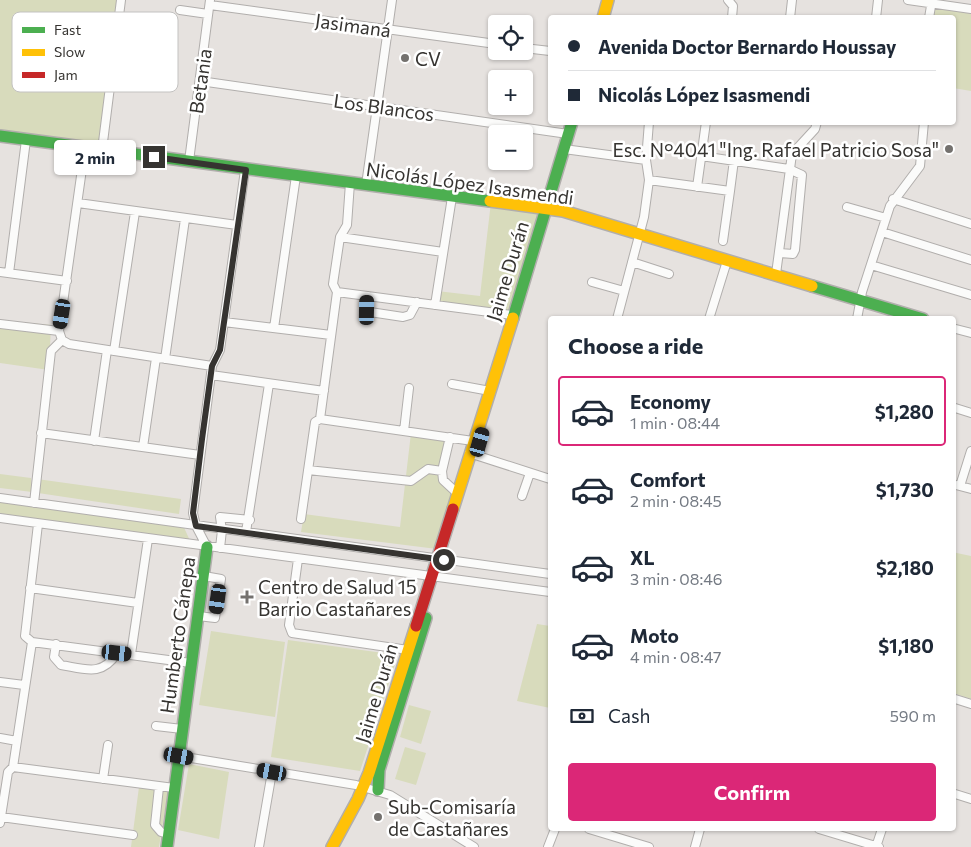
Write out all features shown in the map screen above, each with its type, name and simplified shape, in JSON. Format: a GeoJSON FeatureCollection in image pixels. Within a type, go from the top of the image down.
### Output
{"type":"FeatureCollection","features":[{"type":"Feature","properties":{"kind":"street"},"geometry":{"type":"LineString","coordinates":[[366,185],[392,0]]}},
{"type":"Feature","properties":{"kind":"street"},"geometry":{"type":"LineString","coordinates":[[604,15],[608,0]]}},
{"type":"Feature","properties":{"kind":"street"},"geometry":{"type":"LineString","coordinates":[[728,0],[733,6],[732,15]]}},
{"type":"Feature","properties":{"kind":"street"},"geometry":{"type":"LineString","coordinates":[[791,15],[792,0]]}},
{"type":"Feature","properties":{"kind":"street"},"geometry":{"type":"LineString","coordinates":[[876,15],[878,0]]}},
{"type":"Feature","properties":{"kind":"street"},"geometry":{"type":"LineString","coordinates":[[908,0],[971,9]]}},
{"type":"Feature","properties":{"kind":"street"},"geometry":{"type":"LineString","coordinates":[[929,15],[931,2]]}},
{"type":"Feature","properties":{"kind":"street","name":"Jasimaná"},"geometry":{"type":"LineString","coordinates":[[180,10],[209,6],[488,43]]}},
{"type":"Feature","properties":{"kind":"street","name":"Betania"},"geometry":{"type":"LineString","coordinates":[[189,161],[209,6]]}},
{"type":"Feature","properties":{"kind":"street"},"geometry":{"type":"LineString","coordinates":[[533,49],[548,52]]}},
{"type":"Feature","properties":{"kind":"street","name":"Los Blancos"},"geometry":{"type":"LineString","coordinates":[[200,81],[568,134]]}},
{"type":"Feature","properties":{"kind":"street"},"geometry":{"type":"LineString","coordinates":[[102,150],[109,92]]}},
{"type":"Feature","properties":{"kind":"street","name":"Jaime Durán"},"geometry":{"type":"LineString","coordinates":[[332,847],[364,787],[408,650],[441,559],[473,454],[473,441],[489,397],[512,315],[571,125]]}},
{"type":"Feature","properties":{"kind":"street"},"geometry":{"type":"LineString","coordinates":[[618,316],[639,234],[648,180],[646,160],[649,125]]}},
{"type":"Feature","properties":{"kind":"street"},"geometry":{"type":"LineString","coordinates":[[697,187],[706,125]]}},
{"type":"Feature","properties":{"kind":"street"},"geometry":{"type":"LineString","coordinates":[[776,274],[789,169],[794,150],[816,125]]}},
{"type":"Feature","properties":{"kind":"street"},"geometry":{"type":"LineString","coordinates":[[858,316],[871,265],[893,199],[918,172],[924,125]]}},
{"type":"Feature","properties":{"kind":"street","name":"Nicolás López Isasmendi"},"geometry":{"type":"LineString","coordinates":[[0,136],[564,211],[913,316]]}},
{"type":"Feature","properties":{"kind":"street"},"geometry":{"type":"LineString","coordinates":[[9,273],[26,140]]}},
{"type":"Feature","properties":{"kind":"street"},"geometry":{"type":"LineString","coordinates":[[85,148],[59,331],[62,340],[69,344],[212,366]]}},
{"type":"Feature","properties":{"kind":"street"},"geometry":{"type":"LineString","coordinates":[[564,149],[646,160]]}},
{"type":"Feature","properties":{"kind":"street"},"geometry":{"type":"LineString","coordinates":[[701,156],[789,169],[802,175],[795,250],[792,254],[780,253]]}},
{"type":"Feature","properties":{"kind":"street"},"geometry":{"type":"LineString","coordinates":[[723,241],[734,160]]}},
{"type":"Feature","properties":{"kind":"street"},"geometry":{"type":"LineString","coordinates":[[207,547],[196,526],[193,513],[212,366],[220,350],[246,170]]}},
{"type":"Feature","properties":{"kind":"street"},"geometry":{"type":"LineString","coordinates":[[274,328],[296,176]]}},
{"type":"Feature","properties":{"kind":"street"},"geometry":{"type":"LineString","coordinates":[[648,180],[730,191]]}},
{"type":"Feature","properties":{"kind":"street"},"geometry":{"type":"LineString","coordinates":[[320,419],[337,292],[333,284],[340,237],[347,225],[350,183]]}},
{"type":"Feature","properties":{"kind":"street"},"geometry":{"type":"LineString","coordinates":[[435,305],[452,197]]}},
{"type":"Feature","properties":{"kind":"street"},"geometry":{"type":"LineString","coordinates":[[893,199],[971,224]]}},
{"type":"Feature","properties":{"kind":"street"},"geometry":{"type":"LineString","coordinates":[[78,203],[237,226]]}},
{"type":"Feature","properties":{"kind":"street"},"geometry":{"type":"LineString","coordinates":[[847,207],[886,218]]}},
{"type":"Feature","properties":{"kind":"street"},"geometry":{"type":"LineString","coordinates":[[94,441],[135,212]]}},
{"type":"Feature","properties":{"kind":"street"},"geometry":{"type":"LineString","coordinates":[[165,359],[185,219]]}},
{"type":"Feature","properties":{"kind":"street"},"geometry":{"type":"LineString","coordinates":[[882,232],[971,260]]}},
{"type":"Feature","properties":{"kind":"street"},"geometry":{"type":"LineString","coordinates":[[340,237],[443,252]]}},
{"type":"Feature","properties":{"kind":"street"},"geometry":{"type":"LineString","coordinates":[[710,316],[727,261]]}},
{"type":"Feature","properties":{"kind":"street"},"geometry":{"type":"LineString","coordinates":[[632,262],[669,274]]}},
{"type":"Feature","properties":{"kind":"street"},"geometry":{"type":"LineString","coordinates":[[871,265],[971,295]]}},
{"type":"Feature","properties":{"kind":"street"},"geometry":{"type":"LineString","coordinates":[[0,272],[67,281]]}},
{"type":"Feature","properties":{"kind":"street"},"geometry":{"type":"LineString","coordinates":[[592,282],[624,291]]}},
{"type":"Feature","properties":{"kind":"street"},"geometry":{"type":"LineString","coordinates":[[337,292],[512,315]]}},
{"type":"Feature","properties":{"kind":"street"},"geometry":{"type":"LineString","coordinates":[[368,296],[367,310],[370,312],[403,318],[410,315],[417,302]]}},
{"type":"Feature","properties":{"kind":"street"},"geometry":{"type":"LineString","coordinates":[[224,322],[331,335]]}},
{"type":"Feature","properties":{"kind":"street"},"geometry":{"type":"LineString","coordinates":[[0,324],[59,331]]}},
{"type":"Feature","properties":{"kind":"street"},"geometry":{"type":"LineString","coordinates":[[956,329],[971,333]]}},
{"type":"Feature","properties":{"kind":"street"},"geometry":{"type":"LineString","coordinates":[[34,503],[52,351],[62,340]]}},
{"type":"Feature","properties":{"kind":"street"},"geometry":{"type":"LineString","coordinates":[[143,447],[156,358]]}},
{"type":"Feature","properties":{"kind":"street"},"geometry":{"type":"LineString","coordinates":[[211,375],[324,391]]}},
{"type":"Feature","properties":{"kind":"street"},"geometry":{"type":"LineString","coordinates":[[246,532],[250,520],[268,384]]}},
{"type":"Feature","properties":{"kind":"street"},"geometry":{"type":"LineString","coordinates":[[452,384],[489,397]]}},
{"type":"Feature","properties":{"kind":"street"},"geometry":{"type":"LineString","coordinates":[[404,431],[409,388]]}},
{"type":"Feature","properties":{"kind":"street","name":"Jaime Durán"},"geometry":{"type":"LineString","coordinates":[[441,559],[457,492],[487,419],[489,397]]}},
{"type":"Feature","properties":{"kind":"street"},"geometry":{"type":"LineString","coordinates":[[956,409],[971,413]]}},
{"type":"Feature","properties":{"kind":"street"},"geometry":{"type":"LineString","coordinates":[[301,519],[314,422],[320,419],[473,441]]}},
{"type":"Feature","properties":{"kind":"street"},"geometry":{"type":"LineString","coordinates":[[41,433],[200,454]]}},
{"type":"Feature","properties":{"kind":"street"},"geometry":{"type":"LineString","coordinates":[[450,437],[442,471],[443,480],[457,492]]}},
{"type":"Feature","properties":{"kind":"street"},"geometry":{"type":"LineString","coordinates":[[971,451],[956,485],[971,489]]}},
{"type":"Feature","properties":{"kind":"street"},"geometry":{"type":"LineString","coordinates":[[473,454],[548,478]]}},
{"type":"Feature","properties":{"kind":"street"},"geometry":{"type":"LineString","coordinates":[[308,470],[405,482],[411,481],[428,469],[442,471]]}},
{"type":"Feature","properties":{"kind":"street"},"geometry":{"type":"LineString","coordinates":[[522,496],[530,473]]}},
{"type":"Feature","properties":{"kind":"street"},"geometry":{"type":"LineString","coordinates":[[0,498],[548,574]]}},
{"type":"Feature","properties":{"kind":"street"},"geometry":{"type":"LineString","coordinates":[[220,548],[222,530],[220,517],[250,520]]}},
{"type":"Feature","properties":{"kind":"street"},"geometry":{"type":"LineString","coordinates":[[0,518],[548,592]]}},
{"type":"Feature","properties":{"kind":"street"},"geometry":{"type":"LineString","coordinates":[[38,524],[25,636],[32,642],[191,663]]}},
{"type":"Feature","properties":{"kind":"street"},"geometry":{"type":"LineString","coordinates":[[131,654],[148,539]]}},
{"type":"Feature","properties":{"kind":"street","name":"Humberto Cánepa"},"geometry":{"type":"LineString","coordinates":[[167,847],[207,547]]}},
{"type":"Feature","properties":{"kind":"street"},"geometry":{"type":"LineString","coordinates":[[298,559],[289,625],[292,633],[408,650]]}},
{"type":"Feature","properties":{"kind":"street"},"geometry":{"type":"LineString","coordinates":[[198,616],[216,618],[221,579],[204,576]]}},
{"type":"Feature","properties":{"kind":"street","name":"Jaime Durán"},"geometry":{"type":"LineString","coordinates":[[378,790],[379,770],[435,576]]}},
{"type":"Feature","properties":{"kind":"street"},"geometry":{"type":"LineString","coordinates":[[30,588],[138,603]]}},
{"type":"Feature","properties":{"kind":"street"},"geometry":{"type":"LineString","coordinates":[[32,642],[13,767],[8,772],[0,820],[133,834]]}},
{"type":"Feature","properties":{"kind":"street"},"geometry":{"type":"LineString","coordinates":[[56,644],[54,657],[61,666],[98,670],[108,665],[117,653]]}},
{"type":"Feature","properties":{"kind":"street"},"geometry":{"type":"LineString","coordinates":[[0,682],[24,685]]}},
{"type":"Feature","properties":{"kind":"street"},"geometry":{"type":"LineString","coordinates":[[956,699],[971,704]]}},
{"type":"Feature","properties":{"kind":"street"},"geometry":{"type":"LineString","coordinates":[[156,726],[182,729]]}},
{"type":"Feature","properties":{"kind":"street"},"geometry":{"type":"LineString","coordinates":[[0,738],[17,741]]}},
{"type":"Feature","properties":{"kind":"street"},"geometry":{"type":"LineString","coordinates":[[103,779],[108,745]]}},
{"type":"Feature","properties":{"kind":"street"},"geometry":{"type":"LineString","coordinates":[[179,756],[378,790],[390,795],[474,847]]}},
{"type":"Feature","properties":{"kind":"street"},"geometry":{"type":"LineString","coordinates":[[13,767],[174,788]]}},
{"type":"Feature","properties":{"kind":"street"},"geometry":{"type":"LineString","coordinates":[[259,847],[272,772]]}},
{"type":"Feature","properties":{"kind":"street"},"geometry":{"type":"LineString","coordinates":[[159,787],[154,821],[161,832],[168,834]]}},
{"type":"Feature","properties":{"kind":"street"},"geometry":{"type":"LineString","coordinates":[[956,794],[971,799]]}},
{"type":"Feature","properties":{"kind":"street"},"geometry":{"type":"LineString","coordinates":[[548,847],[554,831]]}},
{"type":"Feature","properties":{"kind":"street"},"geometry":{"type":"LineString","coordinates":[[597,831],[649,847]]}},
{"type":"Feature","properties":{"kind":"street"},"geometry":{"type":"LineString","coordinates":[[695,847],[699,831]]}},
{"type":"Feature","properties":{"kind":"street"},"geometry":{"type":"LineString","coordinates":[[826,831],[877,847],[881,831]]}},
{"type":"Feature","properties":{"kind":"green space"},"geometry":{"type":"Polygon","coordinates":[[[0,0],[121,0],[119,12],[12,12],[12,92],[109,92],[102,150],[0,134],[0,0]]]}},
{"type":"Feature","properties":{"kind":"green space"},"geometry":{"type":"Polygon","coordinates":[[[931,3],[971,10],[971,91],[956,88],[956,15],[929,15],[931,3]]]}},
{"type":"Feature","properties":{"kind":"green space"},"geometry":{"type":"Polygon","coordinates":[[[491,202],[545,209],[513,312],[435,305],[437,291],[480,296],[491,202]]]}},
{"type":"Feature","properties":{"kind":"green space"},"geometry":{"type":"Polygon","coordinates":[[[0,320],[51,325],[49,370],[0,363],[0,320]]]}},
{"type":"Feature","properties":{"kind":"green space"},"geometry":{"type":"Polygon","coordinates":[[[411,433],[448,437],[442,471],[443,480],[457,493],[437,549],[301,532],[304,514],[400,527],[411,433]]]}},
{"type":"Feature","properties":{"kind":"green space"},"geometry":{"type":"Polygon","coordinates":[[[0,474],[31,478],[32,492],[0,488],[0,474]]]}},
{"type":"Feature","properties":{"kind":"green space"},"geometry":{"type":"Polygon","coordinates":[[[37,479],[181,499],[179,514],[38,493],[37,479]]]}},
{"type":"Feature","properties":{"kind":"green space"},"geometry":{"type":"Polygon","coordinates":[[[0,499],[182,523],[191,543],[0,518],[0,499]]]}},
{"type":"Feature","properties":{"kind":"green space"},"geometry":{"type":"Polygon","coordinates":[[[956,553],[971,556],[971,699],[956,694],[956,553]]]}},
{"type":"Feature","properties":{"kind":"green space"},"geometry":{"type":"Polygon","coordinates":[[[537,624],[548,626],[548,708],[517,701],[537,624]]]}},
{"type":"Feature","properties":{"kind":"green space"},"geometry":{"type":"Polygon","coordinates":[[[211,631],[285,642],[275,717],[199,705],[211,631]]]}},
{"type":"Feature","properties":{"kind":"green space"},"geometry":{"type":"Polygon","coordinates":[[[288,640],[398,655],[360,771],[271,757],[288,640]]]}},
{"type":"Feature","properties":{"kind":"green space"},"geometry":{"type":"Polygon","coordinates":[[[409,705],[431,711],[421,744],[400,737],[409,705]]]}},
{"type":"Feature","properties":{"kind":"green space"},"geometry":{"type":"Polygon","coordinates":[[[405,747],[426,753],[416,785],[395,779],[405,747]]]}},
{"type":"Feature","properties":{"kind":"green space"},"geometry":{"type":"Polygon","coordinates":[[[189,764],[229,772],[219,839],[178,830],[189,764]]]}},
{"type":"Feature","properties":{"kind":"green space"},"geometry":{"type":"Polygon","coordinates":[[[139,787],[168,791],[159,847],[131,847],[139,787]]]}},
{"type":"Feature","properties":{"kind":"traffic: fast"},"geometry":{"type":"LineString","coordinates":[[513,318],[571,125]]}},
{"type":"Feature","properties":{"kind":"traffic: fast"},"geometry":{"type":"LineString","coordinates":[[0,136],[490,201]]}},
{"type":"Feature","properties":{"kind":"traffic: fast"},"geometry":{"type":"LineString","coordinates":[[812,286],[913,316]]}},
{"type":"Feature","properties":{"kind":"traffic: fast"},"geometry":{"type":"LineString","coordinates":[[167,847],[207,547]]}},
{"type":"Feature","properties":{"kind":"traffic: fast"},"geometry":{"type":"LineString","coordinates":[[378,790],[379,770],[426,618]]}},
{"type":"Feature","properties":{"kind":"traffic: slow"},"geometry":{"type":"LineString","coordinates":[[604,15],[608,0]]}},
{"type":"Feature","properties":{"kind":"traffic: slow"},"geometry":{"type":"LineString","coordinates":[[490,201],[563,211],[812,286]]}},
{"type":"Feature","properties":{"kind":"traffic: slow"},"geometry":{"type":"LineString","coordinates":[[453,509],[513,318]]}},
{"type":"Feature","properties":{"kind":"traffic: slow"},"geometry":{"type":"LineString","coordinates":[[332,847],[358,799],[369,773],[416,626]]}},
{"type":"Feature","properties":{"kind":"traffic: jam"},"geometry":{"type":"LineString","coordinates":[[416,626],[453,509]]}},
{"type":"Feature","properties":{"kind":"place","name":"CV"},"geometry":{"type":"Point","coordinates":[405,58]}},
{"type":"Feature","properties":{"kind":"place","name":"Esc. N°4041 \"Ing. Rafael Patricio Sosa\""},"geometry":{"type":"Point","coordinates":[949,149]}},
{"type":"Feature","properties":{"kind":"place","name":"Centro de Salud 15 Barrio Castañares"},"geometry":{"type":"Point","coordinates":[247,597]}},
{"type":"Feature","properties":{"kind":"place","name":"Sub-Comisaría de Castañares"},"geometry":{"type":"Point","coordinates":[378,817]}},
{"type":"Feature","properties":{"kind":"route"},"geometry":{"type":"LineString","coordinates":[[154,157],[246,170],[220,350],[212,366],[193,513],[196,526],[444,560]]}}]}
